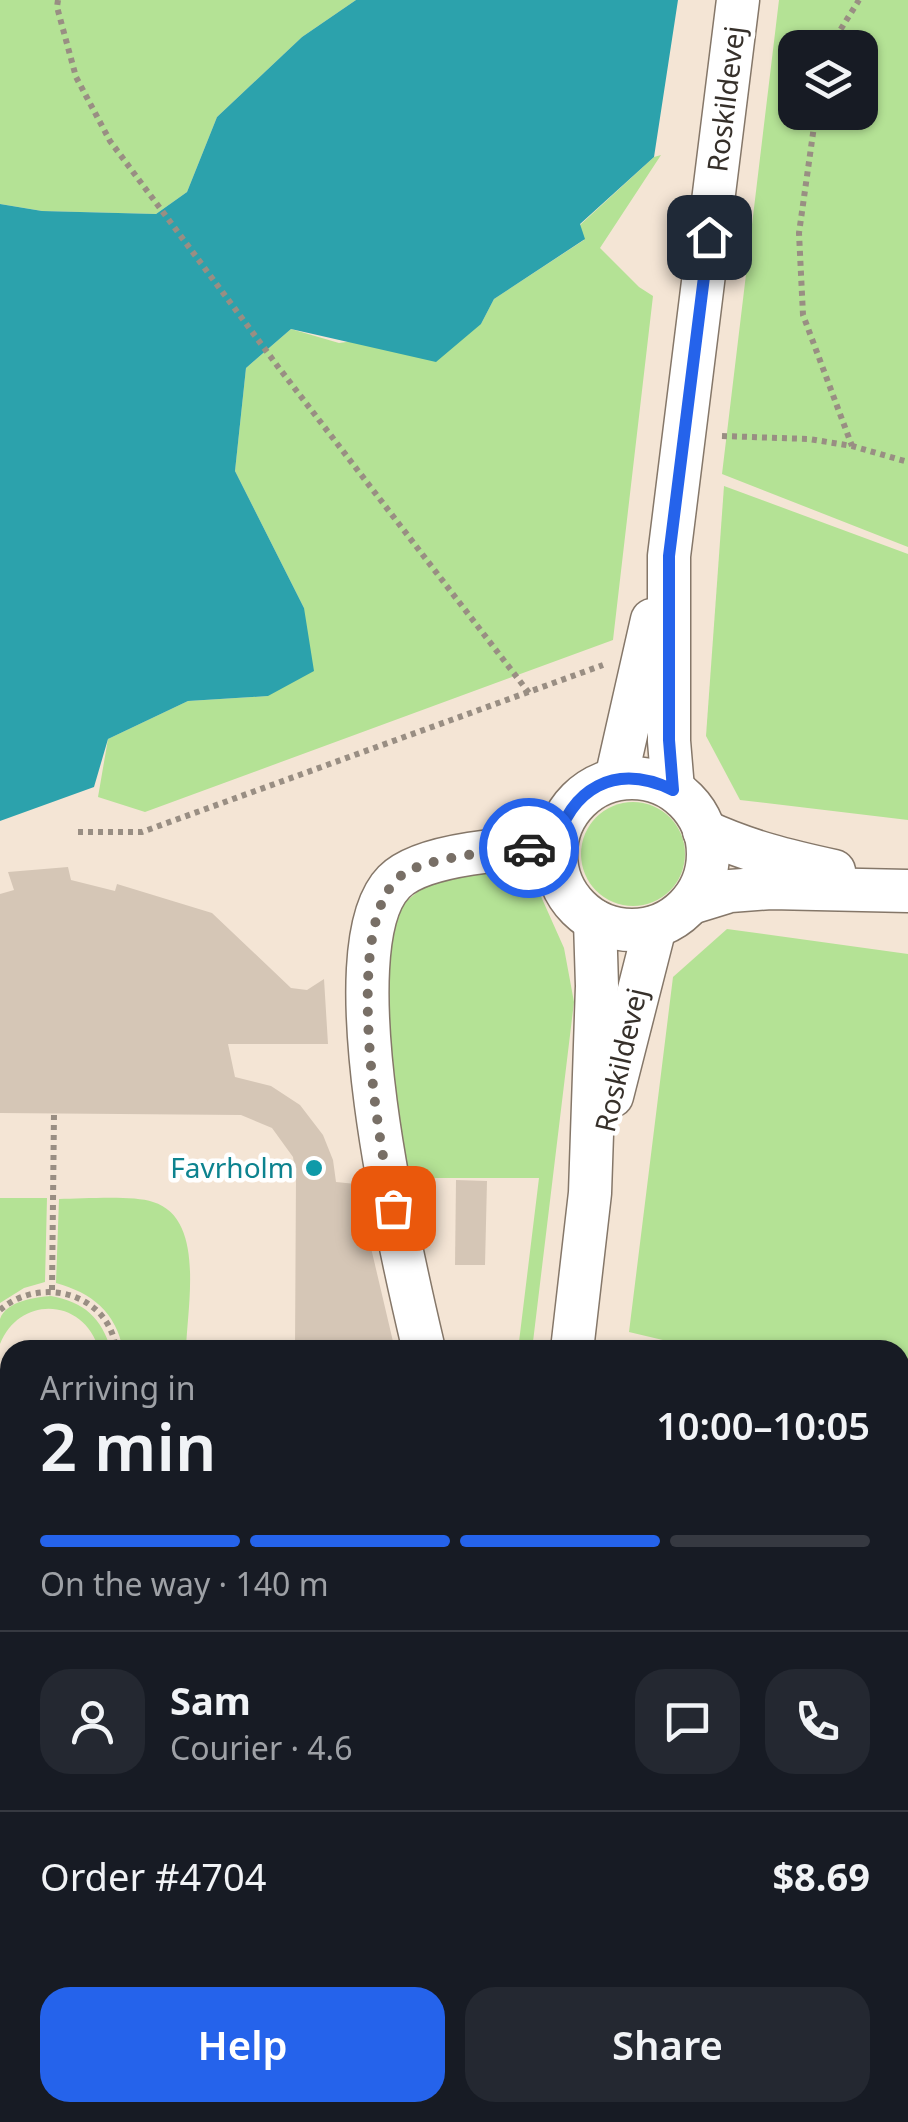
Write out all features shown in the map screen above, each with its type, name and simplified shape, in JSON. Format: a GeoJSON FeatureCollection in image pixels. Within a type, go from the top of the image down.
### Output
{"type":"FeatureCollection","features":[{"type":"Feature","properties":{"kind":"street","name":"Roskildevej"},"geometry":{"type":"LineString","coordinates":[[673,790],[669,740],[669,556],[738,0]]}},
{"type":"Feature","properties":{"kind":"street","name":"Roskildevej"},"geometry":{"type":"LineString","coordinates":[[616,779],[669,556]]}},
{"type":"Feature","properties":{"kind":"street"},"geometry":{"type":"LineString","coordinates":[[616,779],[656,781],[673,790],[690,803],[704,830],[708,864],[691,903],[675,918],[635,931],[614,929],[595,921],[578,909],[564,891],[557,870],[555,848],[561,825],[574,803],[593,788],[616,779]]}},
{"type":"Feature","properties":{"kind":"street"},"geometry":{"type":"LineString","coordinates":[[704,830],[738,847],[776,859],[908,888]]}},
{"type":"Feature","properties":{"kind":"street"},"geometry":{"type":"LineString","coordinates":[[422,1340],[379,1141],[369,992],[377,909],[385,893],[406,871],[490,852],[555,848]]}},
{"type":"Feature","properties":{"kind":"street"},"geometry":{"type":"LineString","coordinates":[[691,903],[730,892],[771,888],[908,888]]}},
{"type":"Feature","properties":{"kind":"street","name":"Roskildevej"},"geometry":{"type":"LineString","coordinates":[[573,1340],[590,1193],[597,986],[595,921]]}},
{"type":"Feature","properties":{"kind":"street","name":"Roskildevej"},"geometry":{"type":"LineString","coordinates":[[590,1193],[655,927]]}},
{"type":"Feature","properties":{"kind":"path"},"geometry":{"type":"LineString","coordinates":[[58,0],[76,77],[110,141],[528,693]]}},
{"type":"Feature","properties":{"kind":"path"},"geometry":{"type":"LineString","coordinates":[[840,30],[859,0]]}},
{"type":"Feature","properties":{"kind":"path"},"geometry":{"type":"LineString","coordinates":[[813,130],[799,233],[803,315],[852,446]]}},
{"type":"Feature","properties":{"kind":"path"},"geometry":{"type":"LineString","coordinates":[[684,434],[809,439],[908,462]]}},
{"type":"Feature","properties":{"kind":"path"},"geometry":{"type":"LineString","coordinates":[[78,832],[142,832],[645,649]]}},
{"type":"Feature","properties":{"kind":"path"},"geometry":{"type":"LineString","coordinates":[[52,1290],[54,1113]]}},
{"type":"Feature","properties":{"kind":"path"},"geometry":{"type":"LineString","coordinates":[[0,1310],[10,1300],[52,1290],[81,1298],[103,1317],[112,1340]]}},
{"type":"Feature","properties":{"kind":"green space"},"geometry":{"type":"Polygon","coordinates":[[[0,0],[356,0],[302,37],[217,117],[187,192],[156,214],[42,211],[0,204],[0,0]]]}},
{"type":"Feature","properties":{"kind":"green space"},"geometry":{"type":"Polygon","coordinates":[[[779,0],[908,0],[908,547],[722,474],[779,0]]]}},
{"type":"Feature","properties":{"kind":"green space"},"geometry":{"type":"Polygon","coordinates":[[[661,155],[600,248],[653,296],[613,640],[145,812],[98,797],[108,739],[188,701],[268,696],[304,608],[235,471],[246,368],[291,329],[339,343],[481,324],[494,299],[584,240],[580,225],[654,157],[661,155]]]}},
{"type":"Feature","properties":{"kind":"green space"},"geometry":{"type":"Polygon","coordinates":[[[724,486],[908,554],[908,820],[740,800],[706,736],[724,486]]]}},
{"type":"Feature","properties":{"kind":"green space"},"geometry":{"type":"Polygon","coordinates":[[[633,802],[653,806],[670,817],[681,834],[685,854],[681,874],[670,891],[653,902],[633,906],[613,902],[596,891],[585,874],[581,854],[585,834],[596,817],[613,806],[633,802]]]}},
{"type":"Feature","properties":{"kind":"green space"},"geometry":{"type":"Polygon","coordinates":[[[507,869],[531,874],[564,948],[574,1002],[533,1340],[519,1340],[539,1178],[405,1178],[388,1080],[389,935],[403,904],[427,884],[463,874],[507,869]]]}},
{"type":"Feature","properties":{"kind":"green space"},"geometry":{"type":"Polygon","coordinates":[[[727,929],[908,954],[908,1340],[663,1340],[629,1332],[673,977],[727,929]]]}},
{"type":"Feature","properties":{"kind":"green space"},"geometry":{"type":"Polygon","coordinates":[[[0,1198],[47,1198],[45,1282],[24,1288],[0,1303],[0,1198]]]}},
{"type":"Feature","properties":{"kind":"green space"},"geometry":{"type":"Polygon","coordinates":[[[59,1199],[153,1202],[170,1211],[181,1226],[187,1245],[190,1288],[187,1340],[121,1340],[100,1306],[81,1292],[56,1283],[59,1199]]]}},
{"type":"Feature","properties":{"kind":"green space"},"geometry":{"type":"Polygon","coordinates":[[[51,1296],[82,1307],[97,1320],[107,1340],[95,1340],[80,1320],[52,1309],[36,1310],[22,1317],[0,1340],[3,1313],[22,1301],[51,1296]]]}},
{"type":"Feature","properties":{"kind":"water"},"geometry":{"type":"Polygon","coordinates":[[[356,0],[678,0],[654,157],[580,224],[585,239],[494,299],[481,324],[436,362],[291,329],[246,368],[235,471],[304,608],[314,671],[268,696],[188,701],[108,739],[94,787],[0,821],[0,204],[42,211],[156,214],[187,192],[217,117],[302,37],[356,0]]]}},
{"type":"Feature","properties":{"kind":"building"},"geometry":{"type":"Polygon","coordinates":[[[68,867],[71,880],[115,891],[117,884],[212,913],[291,988],[307,990],[324,979],[328,1044],[228,1044],[235,1077],[271,1086],[300,1105],[323,1135],[336,1182],[356,1184],[393,1340],[295,1340],[296,1176],[293,1157],[272,1128],[241,1115],[0,1113],[0,894],[14,890],[8,872],[68,867]]]}},
{"type":"Feature","properties":{"kind":"building"},"geometry":{"type":"Polygon","coordinates":[[[456,1180],[487,1181],[485,1265],[455,1265],[456,1180]]]}},
{"type":"Feature","properties":{"kind":"way so far"},"geometry":{"type":"LineString","coordinates":[[393,1208],[379,1141],[369,1034],[372,932],[377,909],[394,881],[406,871],[444,860],[529,848]]}},
{"type":"Feature","properties":{"kind":"place","name":"Favrholm"},"geometry":{"type":"Point","coordinates":[314,1168]}},
{"type":"Feature","properties":{"kind":"route"},"geometry":{"type":"LineString","coordinates":[[529,848],[555,848],[561,825],[574,803],[593,788],[616,779],[636,778],[656,781],[673,790],[669,740],[669,556],[709,237]]}}]}
